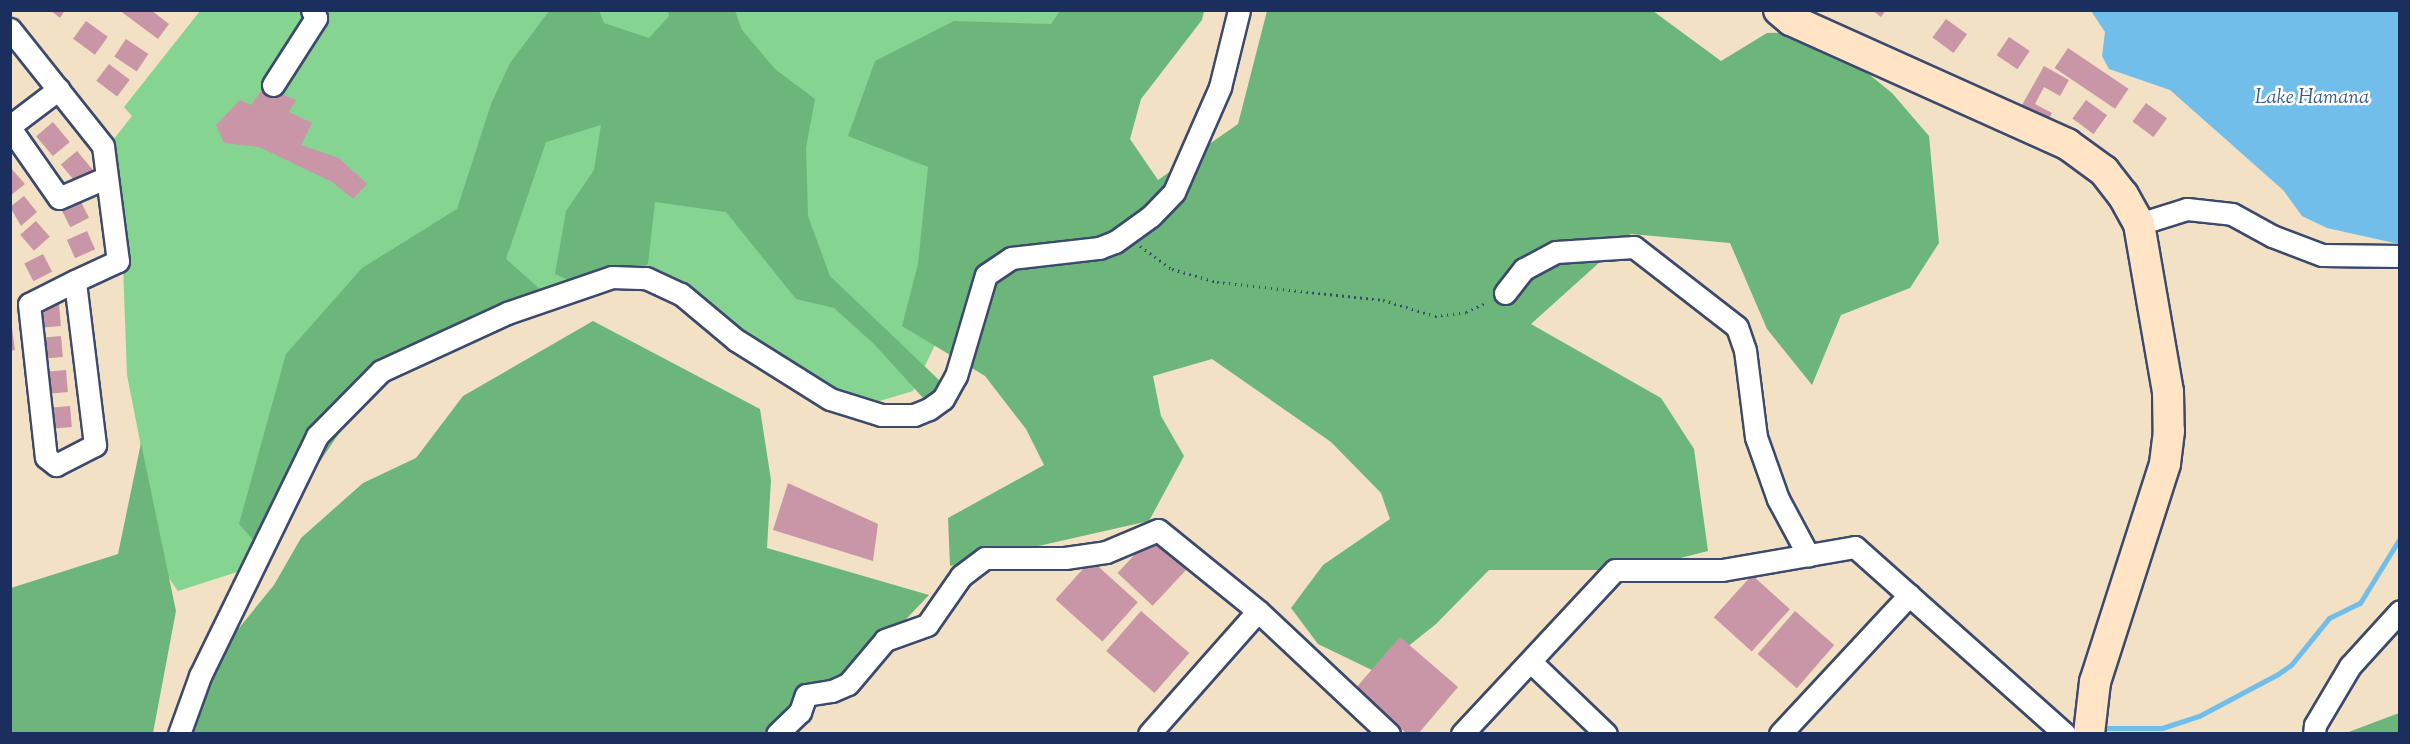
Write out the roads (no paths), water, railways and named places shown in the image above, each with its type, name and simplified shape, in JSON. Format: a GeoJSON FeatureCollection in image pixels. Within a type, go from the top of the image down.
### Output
{"type":"FeatureCollection","features":[{"type":"Feature","properties":{"kind":"street"},"geometry":{"type":"LineString","coordinates":[[273,85],[316,18],[312,10]]}},
{"type":"Feature","properties":{"kind":"street"},"geometry":{"type":"LineString","coordinates":[[179,734],[200,676],[317,436],[381,371],[507,312],[612,277],[646,278],[681,294],[736,340],[830,399],[880,415],[914,415],[943,399],[956,376],[986,275],[1011,258],[1099,248],[1126,235],[1161,208],[1187,168],[1220,87],[1239,10]]}},
{"type":"Feature","properties":{"kind":"street"},"geometry":{"type":"LineString","coordinates":[[1779,10],[1791,20],[2067,144],[2104,171],[2124,195],[2139,224],[2168,392],[2169,431],[2165,464],[2095,682],[2089,734]]}},
{"type":"Feature","properties":{"kind":"street"},"geometry":{"type":"LineString","coordinates":[[10,29],[103,146],[105,178],[118,261],[75,281],[29,304],[46,457],[56,465],[95,445],[75,281]]}},
{"type":"Feature","properties":{"kind":"street"},"geometry":{"type":"LineString","coordinates":[[59,89],[10,127],[59,198],[105,178]]}},
{"type":"Feature","properties":{"kind":"street"},"geometry":{"type":"LineString","coordinates":[[2139,224],[2187,209],[2232,214],[2271,236],[2322,255],[2400,256]]}},
{"type":"Feature","properties":{"kind":"street"},"geometry":{"type":"LineString","coordinates":[[1505,293],[1524,268],[1556,252],[1634,246],[1737,327],[1745,350],[1756,437],[1778,499],[1808,555]]}},
{"type":"Feature","properties":{"kind":"street"},"geometry":{"type":"LineString","coordinates":[[777,734],[800,712],[806,695],[832,692],[848,684],[885,640],[927,625],[961,576],[986,558],[1065,558],[1106,552],[1158,530],[1258,611],[1389,734]]}},
{"type":"Feature","properties":{"kind":"street"},"geometry":{"type":"LineString","coordinates":[[1462,734],[1615,570],[1722,570],[1855,547],[2065,734]]}},
{"type":"Feature","properties":{"kind":"street"},"geometry":{"type":"LineString","coordinates":[[1780,734],[1909,595]]}},
{"type":"Feature","properties":{"kind":"street"},"geometry":{"type":"LineString","coordinates":[[1157,731],[1258,611]]}},
{"type":"Feature","properties":{"kind":"street"},"geometry":{"type":"LineString","coordinates":[[2314,734],[2315,725],[2350,666],[2400,611]]}},
{"type":"Feature","properties":{"kind":"street"},"geometry":{"type":"LineString","coordinates":[[1531,662],[1606,734]]}},
{"type":"Feature","properties":{"kind":"water","name":"Lake Hamana"},"geometry":{"type":"Polygon","coordinates":[[[2091,11],[2399,11],[2399,244],[2327,228],[2302,216],[2283,190],[2170,90],[2109,69],[2102,56],[2105,32],[2091,11]]]}},
{"type":"Feature","properties":{"kind":"waterway"},"geometry":{"type":"LineString","coordinates":[[2101,728],[2162,728],[2199,716],[2278,674],[2291,665],[2329,618],[2360,603],[2400,538]]}}]}
